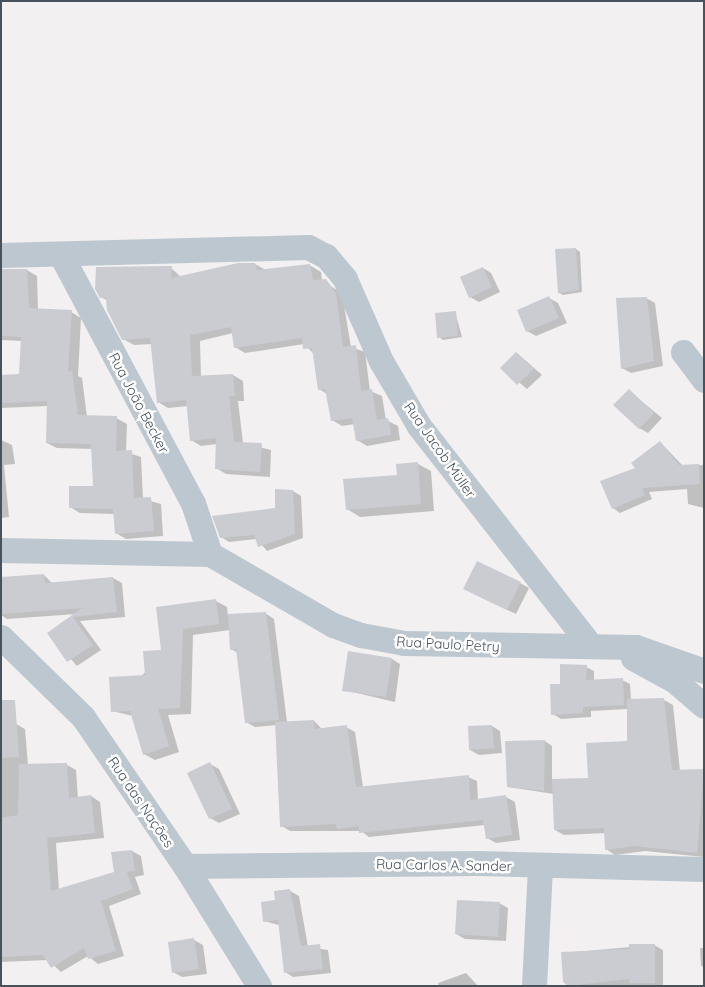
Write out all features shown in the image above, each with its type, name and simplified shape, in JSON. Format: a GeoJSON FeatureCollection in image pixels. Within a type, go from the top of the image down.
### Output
{"type":"FeatureCollection","features":[{"type":"Feature","properties":{"kind":"street","name":"Rua Jacob Müller"},"geometry":{"type":"LineString","coordinates":[[61,255],[308,247],[326,256],[345,279],[382,361],[419,426],[601,646]]}},
{"type":"Feature","properties":{"kind":"street"},"geometry":{"type":"LineString","coordinates":[[1,255],[61,255]]}},
{"type":"Feature","properties":{"kind":"street","name":"Rua João Becker"},"geometry":{"type":"LineString","coordinates":[[61,255],[193,503],[210,554]]}},
{"type":"Feature","properties":{"kind":"street"},"geometry":{"type":"LineString","coordinates":[[683,352],[704,380]]}},
{"type":"Feature","properties":{"kind":"street"},"geometry":{"type":"LineString","coordinates":[[1,550],[210,554]]}},
{"type":"Feature","properties":{"kind":"street","name":"Rua Paulo Petry"},"geometry":{"type":"LineString","coordinates":[[210,554],[333,625],[361,635],[404,643],[529,648],[636,647],[704,671]]}},
{"type":"Feature","properties":{"kind":"street","name":"Rua das Nações"},"geometry":{"type":"LineString","coordinates":[[1,637],[83,717],[185,866],[258,986]]}},
{"type":"Feature","properties":{"kind":"street"},"geometry":{"type":"LineString","coordinates":[[601,646],[675,680],[704,706]]}},
{"type":"Feature","properties":{"kind":"street","name":"Rua Carlos A. Sander"},"geometry":{"type":"LineString","coordinates":[[185,866],[478,863],[540,867],[704,868]]}},
{"type":"Feature","properties":{"kind":"street"},"geometry":{"type":"LineString","coordinates":[[534,986],[540,867]]}},
{"type":"Feature","properties":{"kind":"building"},"geometry":{"type":"Polygon","coordinates":[[[576,248],[579,290],[558,293],[555,249],[576,248]]]}},
{"type":"Feature","properties":{"kind":"building"},"geometry":{"type":"Polygon","coordinates":[[[238,263],[255,263],[257,270],[310,264],[313,280],[326,279],[336,293],[343,347],[356,345],[361,391],[372,389],[377,420],[388,418],[391,435],[356,441],[352,418],[331,421],[325,389],[318,390],[312,348],[303,349],[302,338],[234,348],[231,327],[190,335],[192,376],[233,374],[235,396],[229,396],[234,442],[262,443],[260,472],[215,469],[216,438],[190,441],[186,400],[157,403],[150,338],[122,340],[107,310],[106,298],[100,298],[95,289],[96,267],[172,266],[171,278],[238,263]]]}},
{"type":"Feature","properties":{"kind":"building"},"geometry":{"type":"Polygon","coordinates":[[[483,267],[492,287],[469,298],[460,277],[483,267]]]}},
{"type":"Feature","properties":{"kind":"building"},"geometry":{"type":"Polygon","coordinates":[[[1,269],[27,269],[29,308],[72,310],[68,372],[72,371],[78,415],[117,416],[116,451],[132,450],[134,498],[151,497],[154,531],[115,534],[113,509],[69,508],[69,486],[93,486],[91,444],[46,443],[47,401],[1,403],[1,375],[19,374],[21,337],[1,336],[1,269]]]}},
{"type":"Feature","properties":{"kind":"building"},"geometry":{"type":"Polygon","coordinates":[[[549,296],[559,318],[526,332],[517,310],[549,296]]]}},
{"type":"Feature","properties":{"kind":"building"},"geometry":{"type":"Polygon","coordinates":[[[647,297],[654,361],[621,369],[616,298],[647,297]]]}},
{"type":"Feature","properties":{"kind":"building"},"geometry":{"type":"Polygon","coordinates":[[[456,311],[458,336],[437,338],[435,313],[456,311]]]}},
{"type":"Feature","properties":{"kind":"building"},"geometry":{"type":"Polygon","coordinates":[[[516,352],[534,369],[517,385],[500,368],[516,352]]]}},
{"type":"Feature","properties":{"kind":"building"},"geometry":{"type":"Polygon","coordinates":[[[629,389],[654,413],[639,429],[613,405],[629,389]]]}},
{"type":"Feature","properties":{"kind":"building"},"geometry":{"type":"Polygon","coordinates":[[[660,441],[679,465],[699,464],[700,484],[642,488],[645,495],[612,509],[600,481],[635,468],[631,463],[660,441]]]}},
{"type":"Feature","properties":{"kind":"building"},"geometry":{"type":"Polygon","coordinates":[[[418,462],[421,504],[346,510],[343,479],[397,475],[396,464],[418,462]]]}},
{"type":"Feature","properties":{"kind":"building"},"geometry":{"type":"Polygon","coordinates":[[[275,489],[293,490],[295,534],[258,547],[254,535],[220,538],[212,516],[275,508],[275,489]]]}},
{"type":"Feature","properties":{"kind":"building"},"geometry":{"type":"Polygon","coordinates":[[[477,561],[521,582],[507,610],[463,589],[477,561]]]}},
{"type":"Feature","properties":{"kind":"building"},"geometry":{"type":"Polygon","coordinates":[[[44,574],[45,583],[113,577],[117,612],[73,617],[93,645],[67,662],[47,633],[82,608],[1,614],[1,577],[44,574]]]}},
{"type":"Feature","properties":{"kind":"building"},"geometry":{"type":"Polygon","coordinates":[[[216,599],[219,624],[183,629],[180,708],[158,709],[169,746],[143,755],[130,711],[111,712],[109,677],[145,675],[143,651],[161,650],[156,607],[216,599]]]}},
{"type":"Feature","properties":{"kind":"building"},"geometry":{"type":"Polygon","coordinates":[[[266,612],[279,720],[245,723],[236,649],[230,650],[228,614],[266,612]]]}},
{"type":"Feature","properties":{"kind":"building"},"geometry":{"type":"Polygon","coordinates":[[[348,651],[392,658],[386,697],[342,691],[348,651]]]}},
{"type":"Feature","properties":{"kind":"building"},"geometry":{"type":"Polygon","coordinates":[[[560,664],[587,665],[586,680],[623,678],[624,705],[583,707],[583,713],[551,715],[550,684],[560,684],[560,664]]]}},
{"type":"Feature","properties":{"kind":"building"},"geometry":{"type":"Polygon","coordinates":[[[664,698],[672,770],[704,769],[697,853],[635,846],[605,850],[604,828],[554,830],[552,779],[588,778],[586,743],[627,741],[627,699],[664,698]]]}},
{"type":"Feature","properties":{"kind":"building"},"geometry":{"type":"Polygon","coordinates":[[[1,700],[15,700],[19,757],[1,758],[1,700]]]}},
{"type":"Feature","properties":{"kind":"building"},"geometry":{"type":"Polygon","coordinates":[[[314,720],[314,729],[347,725],[356,787],[469,775],[470,800],[506,795],[512,835],[486,839],[483,820],[359,833],[359,826],[337,829],[336,824],[280,827],[275,722],[314,720]]]}},
{"type":"Feature","properties":{"kind":"building"},"geometry":{"type":"Polygon","coordinates":[[[492,725],[494,748],[469,750],[468,726],[492,725]]]}},
{"type":"Feature","properties":{"kind":"building"},"geometry":{"type":"Polygon","coordinates":[[[545,740],[544,791],[507,787],[505,741],[545,740]]]}},
{"type":"Feature","properties":{"kind":"building"},"geometry":{"type":"Polygon","coordinates":[[[210,762],[232,809],[209,819],[187,773],[210,762]]]}},
{"type":"Feature","properties":{"kind":"building"},"geometry":{"type":"Polygon","coordinates":[[[67,763],[69,798],[91,795],[95,833],[47,838],[51,891],[114,872],[111,852],[132,850],[135,871],[127,872],[133,889],[101,901],[116,951],[88,959],[84,948],[51,968],[43,955],[1,957],[1,818],[18,815],[19,764],[67,763]]]}},
{"type":"Feature","properties":{"kind":"building"},"geometry":{"type":"Polygon","coordinates":[[[290,889],[301,946],[320,944],[323,969],[284,973],[278,920],[263,922],[261,902],[275,900],[274,891],[290,889]]]}},
{"type":"Feature","properties":{"kind":"building"},"geometry":{"type":"Polygon","coordinates":[[[457,900],[500,902],[498,937],[455,934],[457,900]]]}},
{"type":"Feature","properties":{"kind":"building"},"geometry":{"type":"Polygon","coordinates":[[[194,938],[199,969],[172,973],[168,942],[194,938]]]}},
{"type":"Feature","properties":{"kind":"building"},"geometry":{"type":"Polygon","coordinates":[[[629,944],[655,944],[655,983],[629,983],[629,979],[568,986],[563,982],[561,952],[629,949],[629,944]]]}}]}
